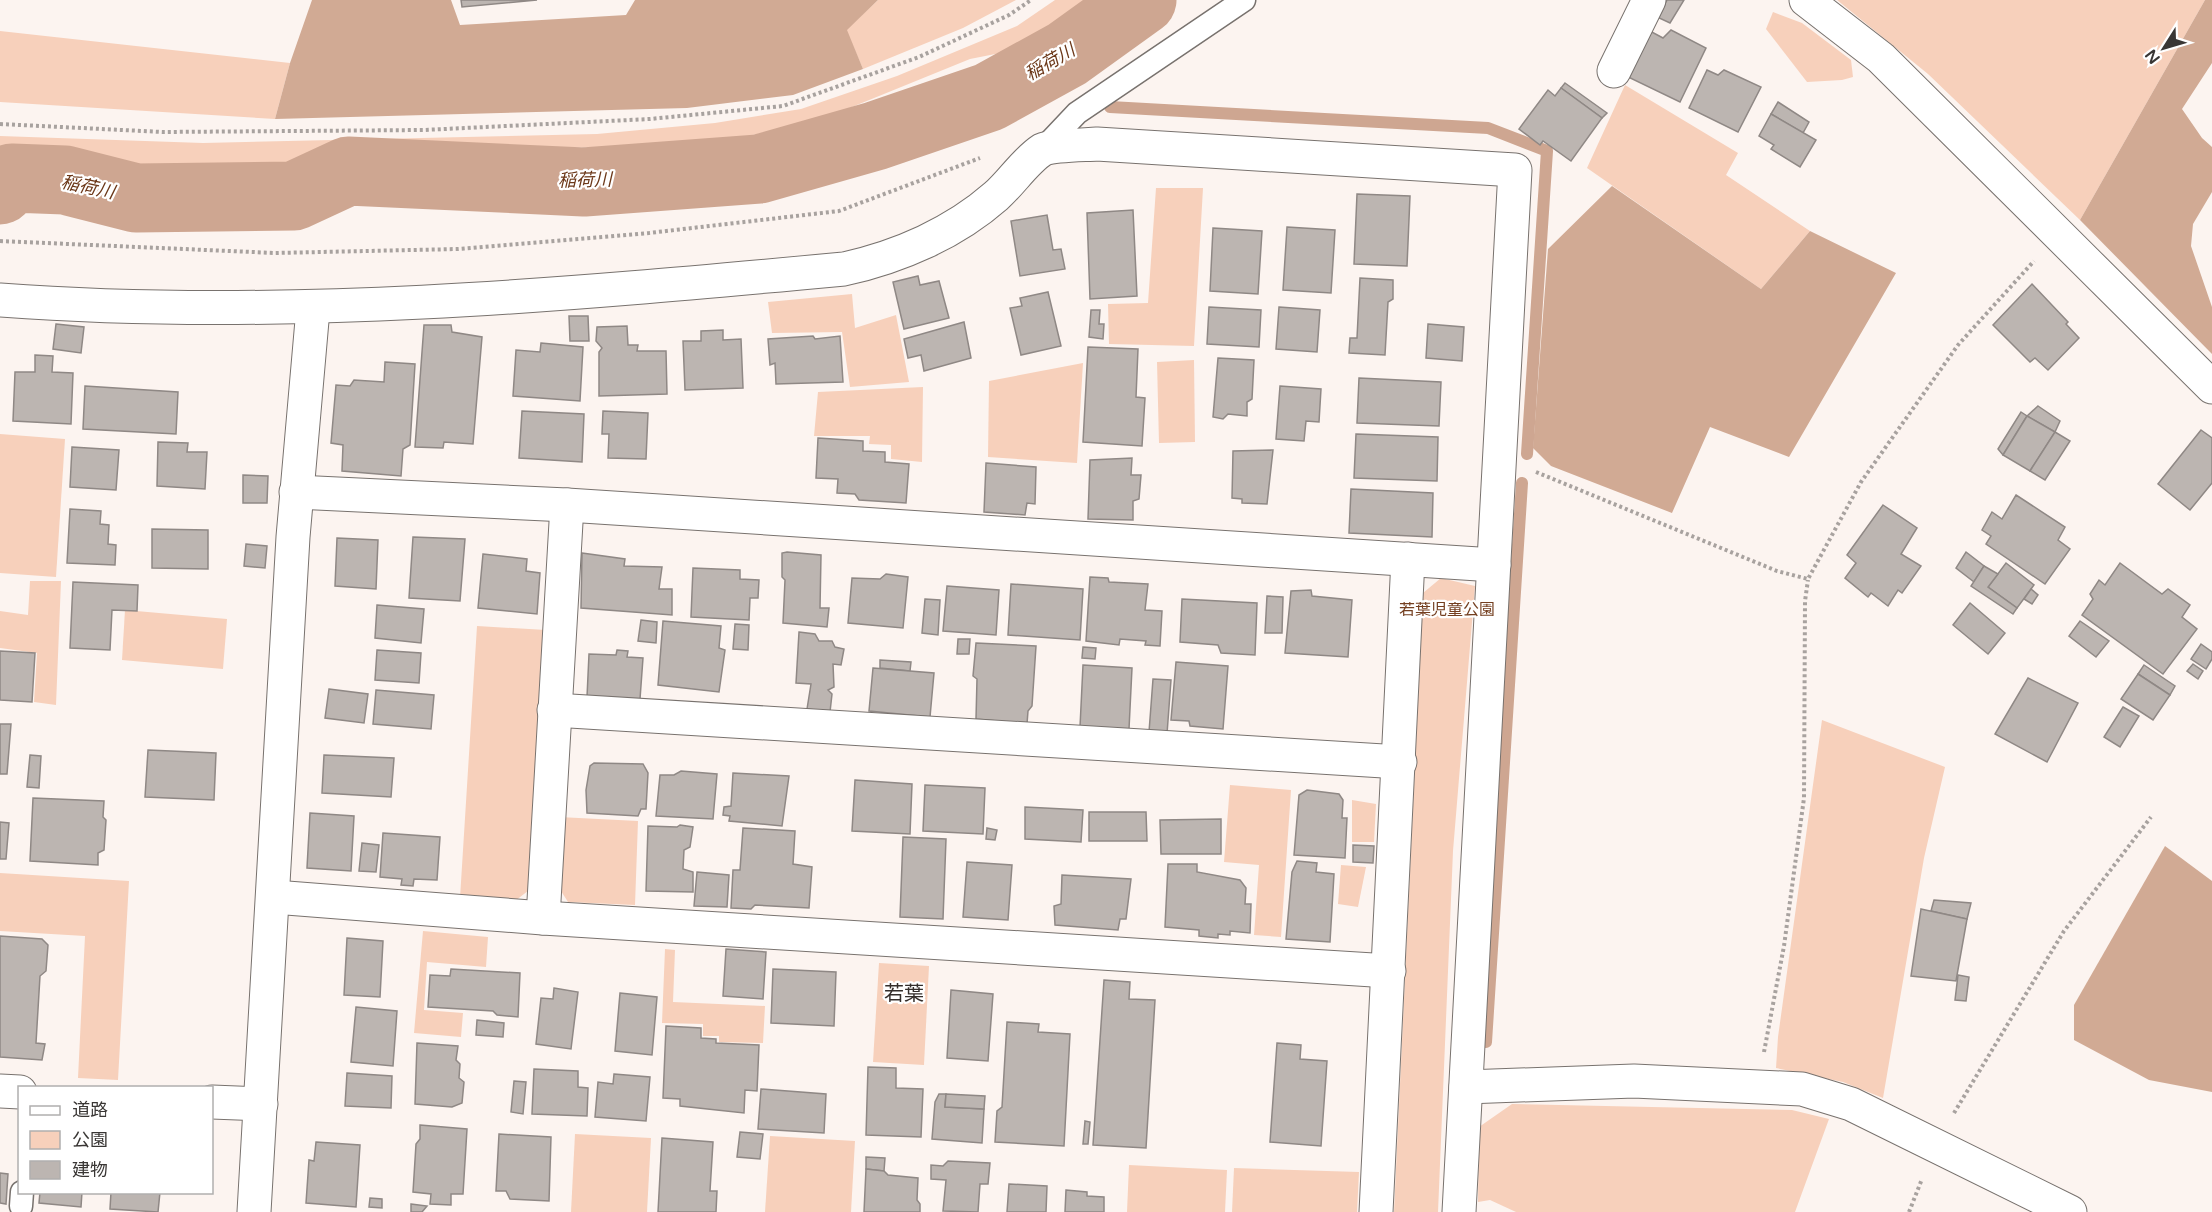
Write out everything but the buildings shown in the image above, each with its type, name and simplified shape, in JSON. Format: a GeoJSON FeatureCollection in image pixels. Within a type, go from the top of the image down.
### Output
{"type":"FeatureCollection","features":[{"type":"Feature","properties":{"kind":"street"},"geometry":{"type":"LineString","coordinates":[[1614,71],[1649,0]]}},
{"type":"Feature","properties":{"kind":"street"},"geometry":{"type":"LineString","coordinates":[[1806,0],[1881,58],[2212,387]]}},
{"type":"Feature","properties":{"kind":"street"},"geometry":{"type":"LineString","coordinates":[[0,300],[94,307],[313,309],[582,294],[854,267],[910,249],[954,226],[996,197],[1043,149],[1097,144],[1515,170],[1459,1212]]}},
{"type":"Feature","properties":{"kind":"street"},"geometry":{"type":"LineString","coordinates":[[254,1212],[296,492],[313,309]]}},
{"type":"Feature","properties":{"kind":"street"},"geometry":{"type":"LineString","coordinates":[[296,492],[567,505],[1494,565]]}},
{"type":"Feature","properties":{"kind":"street"},"geometry":{"type":"LineString","coordinates":[[543,918],[567,505]]}},
{"type":"Feature","properties":{"kind":"street"},"geometry":{"type":"LineString","coordinates":[[1376,1212],[1400,762],[1408,559]]}},
{"type":"Feature","properties":{"kind":"street"},"geometry":{"type":"LineString","coordinates":[[554,710],[1400,762]]}},
{"type":"Feature","properties":{"kind":"street"},"geometry":{"type":"LineString","coordinates":[[274,897],[543,918],[1389,971]]}},
{"type":"Feature","properties":{"kind":"street"},"geometry":{"type":"LineString","coordinates":[[1466,1087],[1634,1081],[1757,1085],[1823,1094],[1851,1104],[2070,1212]]}},
{"type":"Feature","properties":{"kind":"street"},"geometry":{"type":"LineString","coordinates":[[0,1091],[18,1092]]}},
{"type":"Feature","properties":{"kind":"street"},"geometry":{"type":"LineString","coordinates":[[213,1102],[261,1104]]}},
{"type":"Feature","properties":{"kind":"lane"},"geometry":{"type":"LineString","coordinates":[[1043,149],[1077,113],[1244,0]]}},
{"type":"Feature","properties":{"kind":"path"},"geometry":{"type":"LineString","coordinates":[[0,124],[163,132],[424,130],[650,118],[783,106],[919,57],[1009,15],[1031,0]]}},
{"type":"Feature","properties":{"kind":"path"},"geometry":{"type":"LineString","coordinates":[[0,241],[275,253],[458,249],[649,233],[839,211],[985,156]]}},
{"type":"Feature","properties":{"kind":"path"},"geometry":{"type":"LineString","coordinates":[[1757,1085],[1784,946],[1804,798],[1805,601],[1808,579],[1861,482],[1958,345],[2059,233]]}},
{"type":"Feature","properties":{"kind":"path"},"geometry":{"type":"LineString","coordinates":[[1499,457],[1777,572],[1808,579]]}},
{"type":"Feature","properties":{"kind":"path"},"geometry":{"type":"LineString","coordinates":[[1934,1146],[2064,931],[2151,817]]}},
{"type":"Feature","properties":{"kind":"green space"},"geometry":{"type":"Polygon","coordinates":[[[878,0],[1016,0],[963,28],[863,69],[846,30],[878,0]]]}},
{"type":"Feature","properties":{"kind":"green space"},"geometry":{"type":"Polygon","coordinates":[[[1055,0],[1114,0],[1046,44],[970,59],[820,120],[740,138],[602,147],[361,152],[219,177],[130,166],[47,164],[0,158],[0,136],[203,143],[597,134],[715,123],[801,109],[897,76],[1017,26],[1055,0]]]}},
{"type":"Feature","properties":{"kind":"green space"},"geometry":{"type":"Polygon","coordinates":[[[1837,0],[2205,0],[2080,220],[1928,74],[1837,0]]]}},
{"type":"Feature","properties":{"kind":"green space"},"geometry":{"type":"Polygon","coordinates":[[[1773,12],[1802,23],[1851,60],[1853,77],[1807,82],[1766,29],[1773,12]]]}},
{"type":"Feature","properties":{"kind":"green space"},"geometry":{"type":"Polygon","coordinates":[[[0,31],[290,63],[275,119],[0,102],[0,31]]]}},
{"type":"Feature","properties":{"kind":"green space"},"geometry":{"type":"Polygon","coordinates":[[[1625,85],[1738,153],[1726,175],[1810,231],[1761,289],[1587,168],[1625,85]]]}},
{"type":"Feature","properties":{"kind":"green space"},"geometry":{"type":"Polygon","coordinates":[[[1156,188],[1203,188],[1194,346],[1109,344],[1108,304],[1148,303],[1156,188]]]}},
{"type":"Feature","properties":{"kind":"green space"},"geometry":{"type":"Polygon","coordinates":[[[852,294],[855,328],[896,315],[909,382],[850,387],[842,332],[772,333],[768,302],[852,294]]]}},
{"type":"Feature","properties":{"kind":"green space"},"geometry":{"type":"Polygon","coordinates":[[[1194,360],[1195,442],[1159,443],[1157,362],[1194,360]]]}},
{"type":"Feature","properties":{"kind":"green space"},"geometry":{"type":"Polygon","coordinates":[[[1083,363],[1077,463],[988,457],[989,381],[1083,363]]]}},
{"type":"Feature","properties":{"kind":"green space"},"geometry":{"type":"Polygon","coordinates":[[[923,387],[922,462],[891,459],[891,445],[869,444],[870,436],[814,436],[818,392],[923,387]]]}},
{"type":"Feature","properties":{"kind":"green space"},"geometry":{"type":"Polygon","coordinates":[[[0,434],[65,439],[56,577],[0,573],[0,434]]]}},
{"type":"Feature","properties":{"kind":"green space","name":"若葉児童公園"},"geometry":{"type":"Polygon","coordinates":[[[1441,578],[1475,586],[1453,851],[1438,1212],[1394,1212],[1423,593],[1441,578]]]}},
{"type":"Feature","properties":{"kind":"green space"},"geometry":{"type":"Polygon","coordinates":[[[30,581],[61,581],[56,705],[34,702],[37,653],[0,648],[0,611],[28,615],[30,581]]]}},
{"type":"Feature","properties":{"kind":"green space"},"geometry":{"type":"Polygon","coordinates":[[[125,610],[227,619],[223,669],[122,660],[125,610]]]}},
{"type":"Feature","properties":{"kind":"green space"},"geometry":{"type":"Polygon","coordinates":[[[477,626],[546,630],[533,887],[515,901],[460,898],[477,626]]]}},
{"type":"Feature","properties":{"kind":"green space"},"geometry":{"type":"Polygon","coordinates":[[[1822,720],[1945,767],[1924,858],[1883,1098],[1843,1082],[1776,1068],[1778,1037],[1822,720]]]}},
{"type":"Feature","properties":{"kind":"green space"},"geometry":{"type":"Polygon","coordinates":[[[1230,785],[1291,790],[1281,937],[1254,935],[1259,865],[1224,862],[1230,785]]]}},
{"type":"Feature","properties":{"kind":"green space"},"geometry":{"type":"Polygon","coordinates":[[[1352,800],[1376,804],[1374,842],[1352,842],[1352,800]]]}},
{"type":"Feature","properties":{"kind":"green space"},"geometry":{"type":"Polygon","coordinates":[[[559,817],[638,821],[635,905],[568,902],[556,883],[559,817]]]}},
{"type":"Feature","properties":{"kind":"green space"},"geometry":{"type":"Polygon","coordinates":[[[1341,865],[1366,867],[1358,907],[1338,904],[1341,865]]]}},
{"type":"Feature","properties":{"kind":"green space"},"geometry":{"type":"Polygon","coordinates":[[[0,873],[129,881],[118,1080],[78,1078],[85,936],[0,931],[0,873]]]}},
{"type":"Feature","properties":{"kind":"green space"},"geometry":{"type":"Polygon","coordinates":[[[423,931],[488,937],[486,967],[427,962],[424,1010],[463,1013],[461,1037],[414,1033],[423,931]]]}},
{"type":"Feature","properties":{"kind":"green space"},"geometry":{"type":"Polygon","coordinates":[[[665,949],[675,950],[673,1002],[765,1006],[763,1043],[719,1042],[719,1036],[703,1036],[703,1024],[662,1023],[665,949]]]}},
{"type":"Feature","properties":{"kind":"green space"},"geometry":{"type":"Polygon","coordinates":[[[879,963],[929,966],[924,1065],[873,1062],[879,963]]]}},
{"type":"Feature","properties":{"kind":"green space"},"geometry":{"type":"Polygon","coordinates":[[[1512,1104],[1792,1110],[1829,1119],[1795,1212],[1516,1212],[1490,1200],[1478,1202],[1479,1127],[1512,1104]]]}},
{"type":"Feature","properties":{"kind":"green space"},"geometry":{"type":"Polygon","coordinates":[[[575,1134],[651,1138],[647,1212],[571,1212],[575,1134]]]}},
{"type":"Feature","properties":{"kind":"green space"},"geometry":{"type":"Polygon","coordinates":[[[770,1136],[855,1141],[851,1212],[765,1212],[770,1136]]]}},
{"type":"Feature","properties":{"kind":"green space"},"geometry":{"type":"Polygon","coordinates":[[[1129,1165],[1227,1170],[1225,1212],[1127,1212],[1129,1165]]]}},
{"type":"Feature","properties":{"kind":"green space"},"geometry":{"type":"Polygon","coordinates":[[[1234,1168],[1359,1172],[1357,1212],[1232,1212],[1234,1168]]]}},
{"type":"Feature","properties":{"kind":"shaded area"},"geometry":{"type":"Polygon","coordinates":[[[312,0],[451,0],[460,25],[626,15],[635,0],[878,0],[847,30],[863,69],[793,95],[687,108],[275,119],[290,63],[312,0]]]}},
{"type":"Feature","properties":{"kind":"shaded area"},"geometry":{"type":"Polygon","coordinates":[[[2205,0],[2212,0],[2212,63],[2182,109],[2202,138],[2212,147],[2212,192],[2193,224],[2191,246],[2212,307],[2212,354],[2080,220],[2205,0]]]}},
{"type":"Feature","properties":{"kind":"shaded area"},"geometry":{"type":"Polygon","coordinates":[[[1612,186],[1761,289],[1810,231],[1896,273],[1789,457],[1710,427],[1672,513],[1551,466],[1533,448],[1548,249],[1612,186]]]}},
{"type":"Feature","properties":{"kind":"shaded area"},"geometry":{"type":"Polygon","coordinates":[[[2165,846],[2212,881],[2212,1092],[2149,1080],[2074,1040],[2074,1005],[2165,846]]]}},
{"type":"Feature","properties":{"kind":"waterway","name":"稲荷川"},"geometry":{"type":"LineString","coordinates":[[0,190],[12,178],[65,180],[136,198],[294,196],[348,171],[584,182],[759,169],[875,136],[989,97],[1067,54],[1142,0]]}},
{"type":"Feature","properties":{"kind":"waterway"},"geometry":{"type":"LineString","coordinates":[[1110,107],[1488,128],[1547,151],[1527,454]]}},
{"type":"Feature","properties":{"kind":"waterway"},"geometry":{"type":"LineString","coordinates":[[1486,1042],[1522,483]]}},
{"type":"Feature","properties":{"kind":"district","name":"若葉"},"geometry":{"type":"Point","coordinates":[904,994]}}]}
